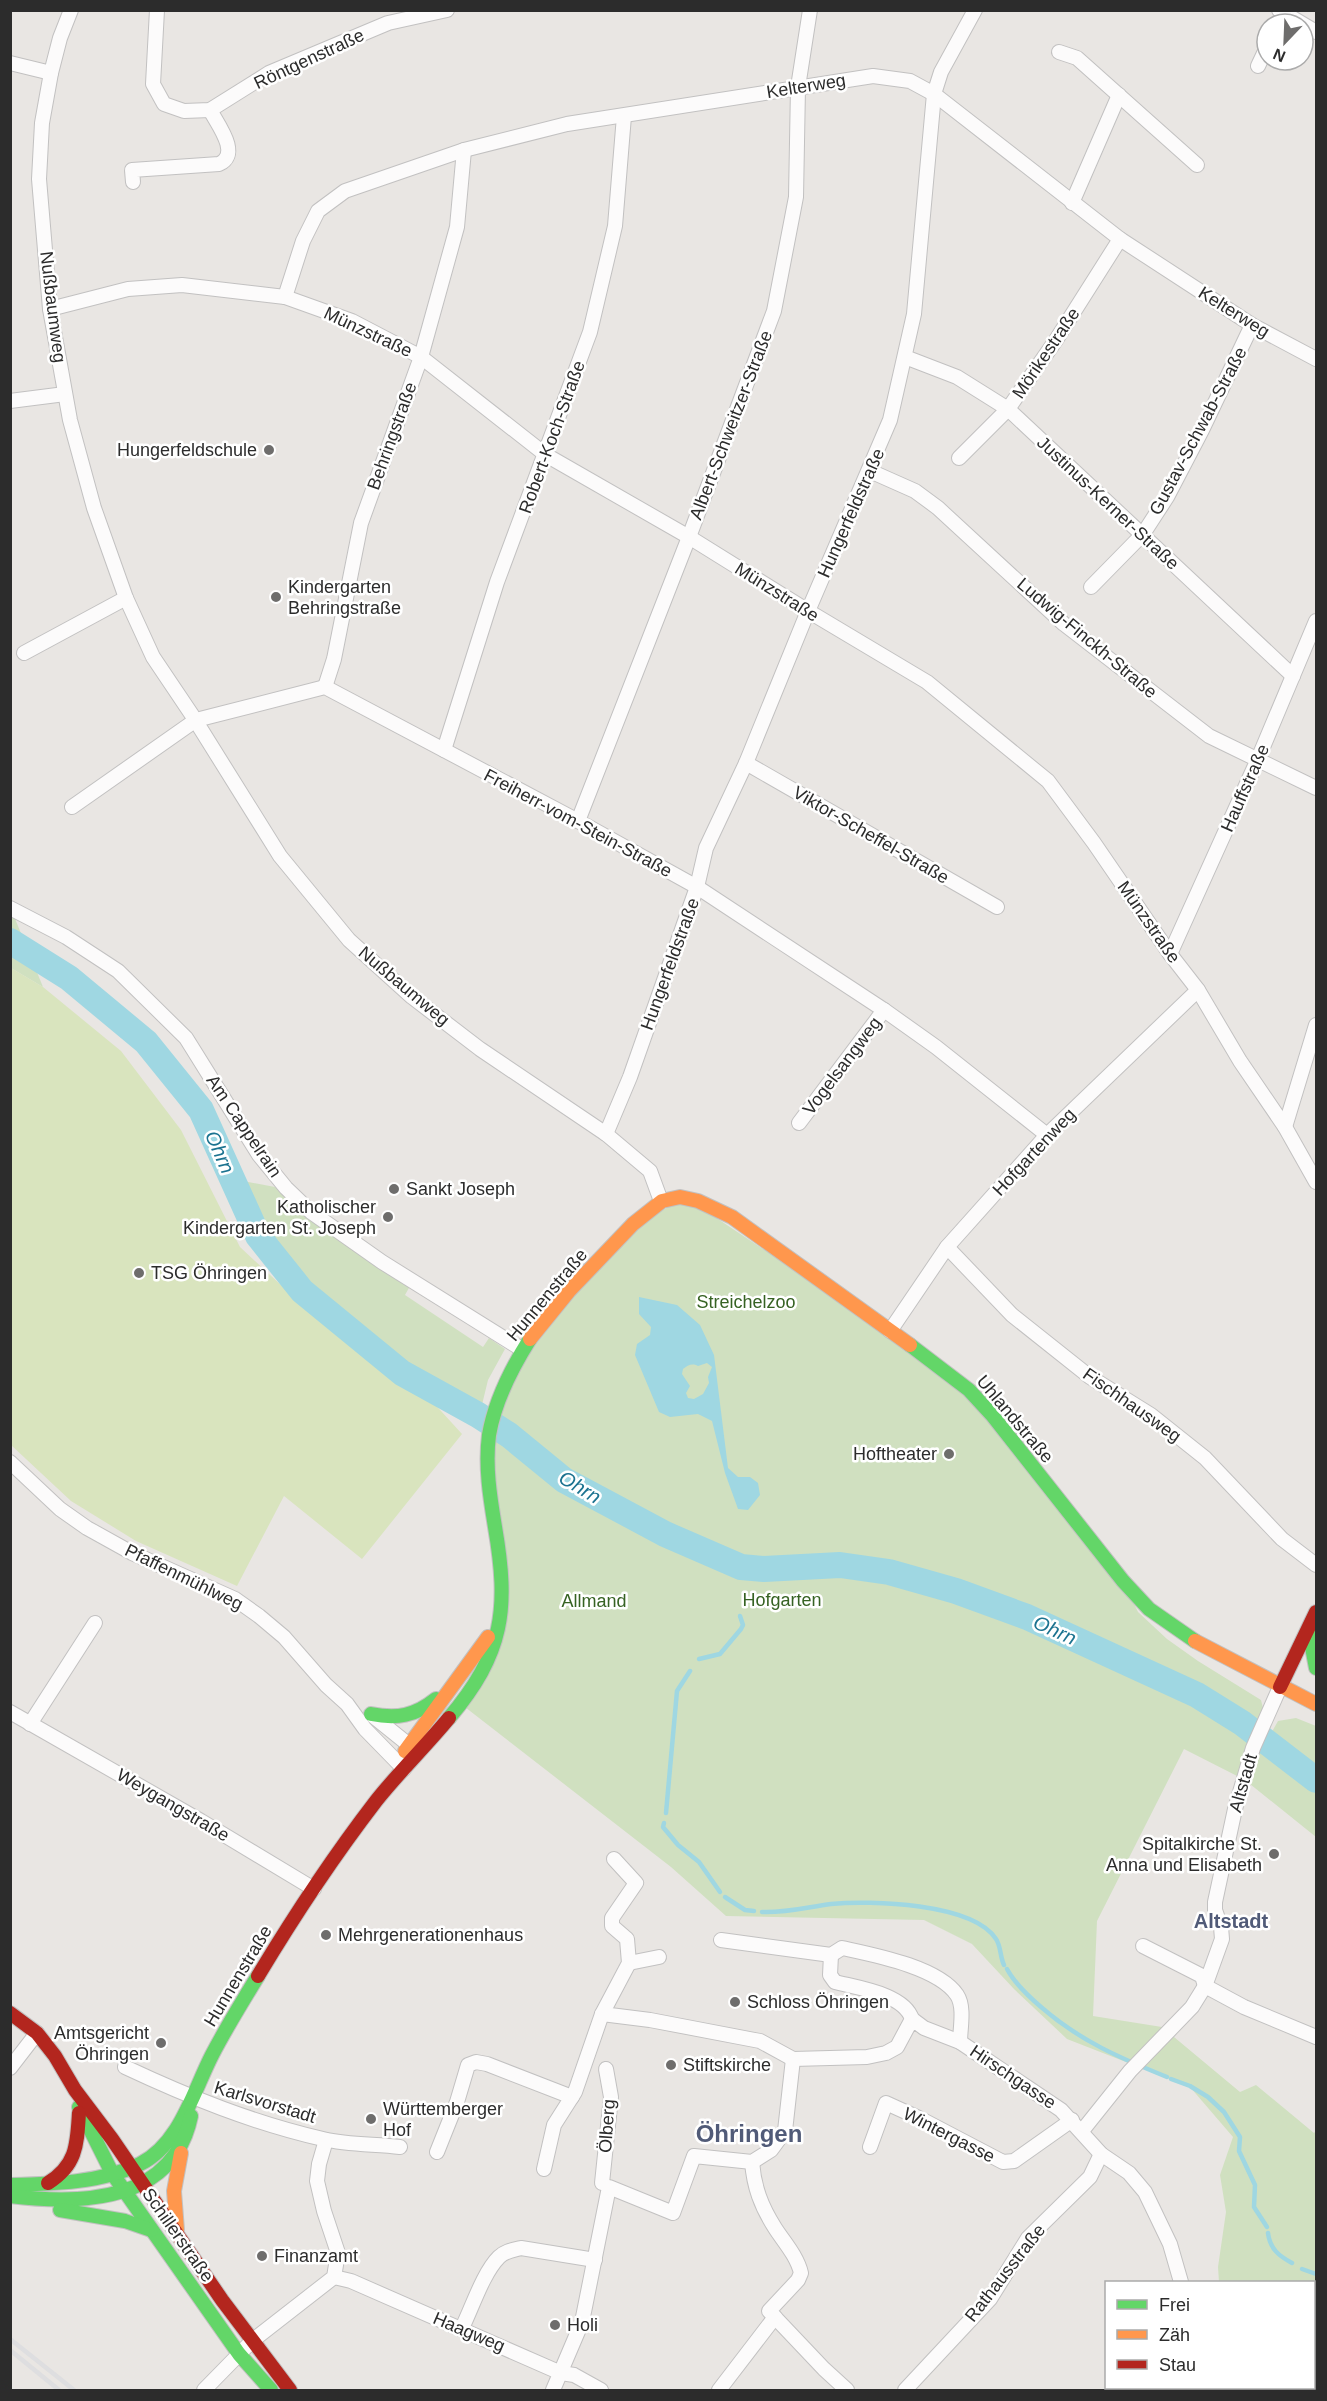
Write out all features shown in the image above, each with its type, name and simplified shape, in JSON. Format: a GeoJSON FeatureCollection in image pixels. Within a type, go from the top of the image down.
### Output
{"type":"FeatureCollection","features":[{"type":"Feature","properties":{"kind":"main road","name":"Uhlandstraße"},"geometry":{"type":"LineString","coordinates":[[661,1201],[685,1197],[700,1201],[732,1217],[890,1330],[969,1390],[992,1415],[1123,1581],[1149,1609],[1176,1630],[1206,1648],[1317,1704]]}},
{"type":"Feature","properties":{"kind":"main road","name":"Hunnenstraße"},"geometry":{"type":"LineString","coordinates":[[10,2185],[71,2182],[130,2168],[153,2156],[174,2132],[238,2009],[314,1889],[400,1765],[414,1749],[452,1715],[480,1677],[496,1641],[502,1611],[502,1573],[490,1482],[489,1438],[496,1403],[523,1350],[570,1290],[623,1234],[661,1201]]}},
{"type":"Feature","properties":{"kind":"main road","name":"Hunnenstraße"},"geometry":{"type":"LineString","coordinates":[[414,1749],[502,1611]]}},
{"type":"Feature","properties":{"kind":"main road"},"geometry":{"type":"LineString","coordinates":[[1280,1687],[1316,1614]]}},
{"type":"Feature","properties":{"kind":"main road"},"geometry":{"type":"LineString","coordinates":[[1316,1614],[1311,1642],[1317,1668]]}},
{"type":"Feature","properties":{"kind":"main road"},"geometry":{"type":"LineString","coordinates":[[371,1714],[390,1718],[421,1712],[460,1677]]}},
{"type":"Feature","properties":{"kind":"main road"},"geometry":{"type":"LineString","coordinates":[[10,2013],[37,2033],[55,2056],[75,2090],[130,2168]]}},
{"type":"Feature","properties":{"kind":"main road","name":"Schillerstraße"},"geometry":{"type":"LineString","coordinates":[[75,2090],[79,2110],[112,2173],[239,2354],[271,2391]]}},
{"type":"Feature","properties":{"kind":"main road"},"geometry":{"type":"LineString","coordinates":[[179,2238],[172,2197],[174,2175],[191,2116],[192,2099]]}},
{"type":"Feature","properties":{"kind":"main road"},"geometry":{"type":"LineString","coordinates":[[48,2183],[58,2178],[70,2165],[76,2151],[79,2110]]}},
{"type":"Feature","properties":{"kind":"main road"},"geometry":{"type":"LineString","coordinates":[[10,2198],[82,2200],[125,2192],[143,2185],[169,2165],[184,2141]]}},
{"type":"Feature","properties":{"kind":"main road","name":"Schillerstraße"},"geometry":{"type":"LineString","coordinates":[[130,2168],[290,2391]]}},
{"type":"Feature","properties":{"kind":"main road"},"geometry":{"type":"LineString","coordinates":[[10,2198],[36,2206],[125,2221],[151,2230]]}},
{"type":"Feature","properties":{"kind":"street","name":"Nußbaumweg"},"geometry":{"type":"LineString","coordinates":[[71,10],[60,38],[51,73],[42,123],[39,179],[50,309],[70,420],[94,508],[126,598],[153,657],[280,856],[349,940],[412,997],[480,1049],[606,1134],[650,1171],[661,1201]]}},
{"type":"Feature","properties":{"kind":"street"},"geometry":{"type":"LineString","coordinates":[[133,182],[132,171],[219,164],[230,156],[229,149],[210,111],[184,111],[164,104],[153,84],[157,10]]}},
{"type":"Feature","properties":{"kind":"street","name":"Röntgenstraße"},"geometry":{"type":"LineString","coordinates":[[210,111],[269,73],[388,23],[447,10]]}},
{"type":"Feature","properties":{"kind":"street","name":"Albert-Schweitzer-Straße"},"geometry":{"type":"LineString","coordinates":[[578,821],[774,311],[796,197],[798,87],[810,10]]}},
{"type":"Feature","properties":{"kind":"street","name":"Hungerfeldstraße"},"geometry":{"type":"LineString","coordinates":[[606,1134],[630,1077],[697,887],[706,848],[746,763],[808,611],[891,420],[914,314],[934,94],[941,72],[975,10]]}},
{"type":"Feature","properties":{"kind":"street"},"geometry":{"type":"LineString","coordinates":[[1059,52],[1077,58],[1197,165]]}},
{"type":"Feature","properties":{"kind":"street"},"geometry":{"type":"LineString","coordinates":[[10,63],[51,73]]}},
{"type":"Feature","properties":{"kind":"street","name":"Kelterweg"},"geometry":{"type":"LineString","coordinates":[[285,297],[303,241],[318,211],[345,191],[464,150],[567,124],[873,76],[909,81],[934,94],[1120,239],[1252,325],[1317,359]]}},
{"type":"Feature","properties":{"kind":"street"},"geometry":{"type":"LineString","coordinates":[[1072,203],[1119,95]]}},
{"type":"Feature","properties":{"kind":"street","name":"Robert-Koch-Straße"},"geometry":{"type":"LineString","coordinates":[[444,750],[497,582],[590,333],[615,226],[624,116]]}},
{"type":"Feature","properties":{"kind":"street","name":"Behringstraße"},"geometry":{"type":"LineString","coordinates":[[326,687],[334,659],[363,515],[421,357],[457,227],[464,150]]}},
{"type":"Feature","properties":{"kind":"street","name":"Mörikestraße"},"geometry":{"type":"LineString","coordinates":[[959,458],[1008,409],[1056,340],[1120,239]]}},
{"type":"Feature","properties":{"kind":"street","name":"Münzstraße"},"geometry":{"type":"LineString","coordinates":[[50,309],[128,289],[182,285],[285,297],[352,321],[421,357],[546,455],[689,537],[927,682],[1047,781],[1095,843],[1170,954],[1198,990],[1317,1182]]}},
{"type":"Feature","properties":{"kind":"street","name":"Gustav-Schwab-Straße"},"geometry":{"type":"LineString","coordinates":[[1091,587],[1143,534],[1167,497],[1252,325]]}},
{"type":"Feature","properties":{"kind":"street","name":"Justinus-Kerner-Straße"},"geometry":{"type":"LineString","coordinates":[[905,357],[957,378],[1008,409],[1293,676]]}},
{"type":"Feature","properties":{"kind":"street"},"geometry":{"type":"LineString","coordinates":[[10,401],[65,394]]}},
{"type":"Feature","properties":{"kind":"street","name":"Ludwig-Finckh-Straße"},"geometry":{"type":"LineString","coordinates":[[870,471],[915,491],[938,508],[1064,624],[1209,736],[1317,788]]}},
{"type":"Feature","properties":{"kind":"street"},"geometry":{"type":"LineString","coordinates":[[24,653],[126,598]]}},
{"type":"Feature","properties":{"kind":"street","name":"Hauffstraße"},"geometry":{"type":"LineString","coordinates":[[1170,954],[1317,621]]}},
{"type":"Feature","properties":{"kind":"street"},"geometry":{"type":"LineString","coordinates":[[72,807],[195,720],[326,687]]}},
{"type":"Feature","properties":{"kind":"street","name":"Freiherr-vom-Stein-Straße"},"geometry":{"type":"LineString","coordinates":[[326,687],[697,887],[884,1010],[936,1047],[1047,1135]]}},
{"type":"Feature","properties":{"kind":"street","name":"Viktor-Scheffel-Straße"},"geometry":{"type":"LineString","coordinates":[[746,763],[997,907]]}},
{"type":"Feature","properties":{"kind":"street","name":"Am Cappelrain"},"geometry":{"type":"LineString","coordinates":[[10,908],[66,937],[118,971],[186,1038],[260,1155],[286,1188],[311,1212],[382,1262],[523,1350]]}},
{"type":"Feature","properties":{"kind":"street","name":"Hofgartenweg"},"geometry":{"type":"LineString","coordinates":[[890,1330],[946,1247],[1047,1135],[1198,990]]}},
{"type":"Feature","properties":{"kind":"street","name":"Vogelsangweg"},"geometry":{"type":"LineString","coordinates":[[800,1123],[884,1010]]}},
{"type":"Feature","properties":{"kind":"street"},"geometry":{"type":"LineString","coordinates":[[1285,1127],[1317,1025]]}},
{"type":"Feature","properties":{"kind":"street","name":"Fischhausweg"},"geometry":{"type":"LineString","coordinates":[[946,1247],[1012,1315],[1090,1377],[1151,1415],[1205,1458],[1282,1539],[1317,1565]]}},
{"type":"Feature","properties":{"kind":"street","name":"Pfaffenmühlweg"},"geometry":{"type":"LineString","coordinates":[[10,1462],[60,1509],[87,1528],[132,1552],[235,1599],[284,1637],[326,1685],[347,1704],[364,1730],[400,1765]]}},
{"type":"Feature","properties":{"kind":"street"},"geometry":{"type":"LineString","coordinates":[[30,1724],[95,1623]]}},
{"type":"Feature","properties":{"kind":"street","name":"Altstadt"},"geometry":{"type":"LineString","coordinates":[[1082,2131],[1136,2066],[1192,2007],[1205,1986],[1222,1939],[1215,1902],[1235,1809],[1253,1748],[1280,1687]]}},
{"type":"Feature","properties":{"kind":"street","name":"Pfaffenmühlweg"},"geometry":{"type":"LineString","coordinates":[[347,1704],[371,1714],[414,1749]]}},
{"type":"Feature","properties":{"kind":"street","name":"Weygangstraße"},"geometry":{"type":"LineString","coordinates":[[10,1712],[201,1821],[314,1889]]}},
{"type":"Feature","properties":{"kind":"street"},"geometry":{"type":"LineString","coordinates":[[544,2169],[554,2125],[572,2097],[602,2014],[629,1963],[627,1940],[612,1926],[612,1918],[636,1883],[614,1859]]}},
{"type":"Feature","properties":{"kind":"street"},"geometry":{"type":"LineString","coordinates":[[721,1940],[831,1955],[842,1948],[909,1965],[942,1981],[958,1996],[961,2005],[960,2042]]}},
{"type":"Feature","properties":{"kind":"street"},"geometry":{"type":"LineString","coordinates":[[1143,1946],[1202,1976],[1205,1986],[1244,2007],[1317,2037]]}},
{"type":"Feature","properties":{"kind":"street","name":"Hirschgasse"},"geometry":{"type":"LineString","coordinates":[[831,1955],[830,1975],[836,1982],[894,1999],[903,2004],[912,2019],[924,2028],[960,2042],[1061,2110],[1101,2154],[1129,2173],[1145,2192],[1170,2244],[1179,2281]]}},
{"type":"Feature","properties":{"kind":"street"},"geometry":{"type":"LineString","coordinates":[[629,1963],[659,1957]]}},
{"type":"Feature","properties":{"kind":"street"},"geometry":{"type":"LineString","coordinates":[[602,2014],[650,2019],[760,2040],[793,2059],[867,2057],[886,2053],[897,2047],[912,2019]]}},
{"type":"Feature","properties":{"kind":"street"},"geometry":{"type":"LineString","coordinates":[[10,2068],[37,2033]]}},
{"type":"Feature","properties":{"kind":"street"},"geometry":{"type":"LineString","coordinates":[[605,2185],[673,2213],[694,2156],[752,2162],[771,2150],[785,2132],[793,2059]]}},
{"type":"Feature","properties":{"kind":"street"},"geometry":{"type":"LineString","coordinates":[[437,2152],[457,2102],[468,2065],[476,2062],[487,2064],[572,2097]]}},
{"type":"Feature","properties":{"kind":"street","name":"Karlsvorstadt"},"geometry":{"type":"LineString","coordinates":[[125,2067],[192,2099],[265,2123],[326,2140],[400,2147]]}},
{"type":"Feature","properties":{"kind":"street","name":"Ölberg"},"geometry":{"type":"LineString","coordinates":[[553,2391],[582,2322],[595,2260],[605,2185],[611,2097],[606,2069]]}},
{"type":"Feature","properties":{"kind":"street","name":"Wintergasse"},"geometry":{"type":"LineString","coordinates":[[870,2147],[885,2103],[1003,2162],[1014,2160],[1072,2120]]}},
{"type":"Feature","properties":{"kind":"street"},"geometry":{"type":"LineString","coordinates":[[204,2391],[252,2341],[334,2277],[339,2253],[324,2211],[317,2181],[326,2140]]}},
{"type":"Feature","properties":{"kind":"street","name":"Rathausstraße"},"geometry":{"type":"LineString","coordinates":[[905,2391],[990,2299],[1028,2238],[1090,2177],[1101,2154]]}},
{"type":"Feature","properties":{"kind":"street"},"geometry":{"type":"LineString","coordinates":[[719,2391],[801,2273],[799,2266],[761,2205],[754,2187],[752,2162]]}},
{"type":"Feature","properties":{"kind":"street"},"geometry":{"type":"LineString","coordinates":[[462,2328],[499,2256],[510,2250],[521,2248],[595,2260]]}},
{"type":"Feature","properties":{"kind":"street","name":"Haagweg"},"geometry":{"type":"LineString","coordinates":[[334,2277],[351,2281],[561,2373],[573,2375],[601,2391]]}},
{"type":"Feature","properties":{"kind":"street"},"geometry":{"type":"LineString","coordinates":[[772,2314],[847,2391]]}},
{"type":"Feature","properties":{"kind":"green space"},"geometry":{"type":"Polygon","coordinates":[[[11,909],[43,987],[11,968],[11,909]]]}},
{"type":"Feature","properties":{"kind":"green space","name":"TSG Öhringen"},"geometry":{"type":"Polygon","coordinates":[[[11,968],[43,987],[121,1051],[181,1130],[240,1247],[297,1300],[431,1400],[462,1434],[362,1559],[284,1496],[237,1586],[136,1541],[71,1501],[11,1445],[11,968]]]}},
{"type":"Feature","properties":{"kind":"green space"},"geometry":{"type":"Polygon","coordinates":[[[238,1180],[275,1187],[308,1217],[410,1286],[405,1295],[483,1347],[489,1338],[505,1349],[488,1380],[480,1413],[368,1341],[306,1288],[261,1231],[238,1180]]]}},
{"type":"Feature","properties":{"kind":"green space","name":"Hofgarten"},"geometry":{"type":"Polygon","coordinates":[[[685,1197],[943,1369],[1123,1581],[1138,1612],[1167,1639],[1261,1700],[1264,1712],[1247,1776],[1278,1721],[1296,1718],[1316,1726],[1316,1837],[1245,1780],[1184,1749],[1097,1921],[1093,2016],[1162,2027],[1240,2092],[1256,2085],[1314,2133],[1316,2131],[1316,2390],[1273,2389],[1315,2389],[1315,2281],[1219,2281],[1218,2267],[1226,2212],[1220,2175],[1233,2137],[1190,2087],[1067,2039],[1014,1989],[972,1944],[924,1920],[726,1916],[671,1867],[461,1704],[496,1641],[491,1401],[623,1234],[685,1197]]]}},
{"type":"Feature","properties":{"kind":"water"},"geometry":{"type":"Polygon","coordinates":[[[639,1297],[677,1305],[700,1325],[714,1355],[728,1468],[738,1477],[750,1477],[758,1483],[760,1495],[748,1510],[738,1509],[725,1473],[712,1421],[698,1414],[670,1417],[659,1412],[635,1355],[637,1344],[650,1335],[651,1327],[639,1314],[639,1297]],[[707,1363],[698,1366],[690,1365],[683,1369],[682,1374],[690,1386],[686,1393],[688,1398],[694,1399],[703,1394],[709,1383],[708,1377],[712,1367],[707,1363]]]}},
{"type":"Feature","properties":{"kind":"waterway","name":"Ohrn"},"geometry":{"type":"LineString","coordinates":[[10,941],[69,978],[146,1042],[201,1110],[258,1236],[302,1291],[402,1373],[509,1435],[564,1480],[665,1534],[741,1567],[764,1569],[840,1565],[889,1572],[956,1591],[1027,1617],[1197,1695],[1242,1723],[1316,1780]]}},
{"type":"Feature","properties":{"kind":"waterway"},"geometry":{"type":"LineString","coordinates":[[699,1659],[720,1654],[741,1629],[743,1625],[740,1616]]}},
{"type":"Feature","properties":{"kind":"waterway"},"geometry":{"type":"LineString","coordinates":[[666,1813],[677,1691],[690,1671]]}},
{"type":"Feature","properties":{"kind":"waterway"},"geometry":{"type":"LineString","coordinates":[[664,1823],[663,1827],[678,1845],[699,1862],[720,1892]]}},
{"type":"Feature","properties":{"kind":"waterway"},"geometry":{"type":"LineString","coordinates":[[725,1897],[745,1910],[754,1911]]}},
{"type":"Feature","properties":{"kind":"waterway"},"geometry":{"type":"LineString","coordinates":[[762,1912],[848,1903],[920,1906],[944,1911],[984,1927],[998,1942],[1004,1965]]}},
{"type":"Feature","properties":{"kind":"waterway"},"geometry":{"type":"LineString","coordinates":[[1007,1969],[1027,1994],[1071,2030],[1117,2055],[1167,2077]]}},
{"type":"Feature","properties":{"kind":"waterway"},"geometry":{"type":"LineString","coordinates":[[1171,2079],[1190,2086],[1208,2097],[1224,2112],[1240,2137],[1239,2151],[1255,2185],[1254,2207],[1267,2227]]}},
{"type":"Feature","properties":{"kind":"waterway"},"geometry":{"type":"LineString","coordinates":[[1268,2233],[1276,2251],[1292,2263]]}},
{"type":"Feature","properties":{"kind":"waterway"},"geometry":{"type":"LineString","coordinates":[[1302,2269],[1316,2274]]}},
{"type":"Feature","properties":{"kind":"waterway","name":"Ohrn"},"geometry":{"type":"LineString","coordinates":[[1315,2354],[1316,2345]]}},
{"type":"Feature","properties":{"kind":"railway"},"geometry":{"type":"LineString","coordinates":[[10,2339],[74,2390]]}},
{"type":"Feature","properties":{"kind":"railway"},"geometry":{"type":"LineString","coordinates":[[10,2350],[59,2390]]}},
{"type":"Feature","properties":{"kind":"traffic: fast"},"geometry":{"type":"LineString","coordinates":[[449,1718],[481,1672],[498,1629],[501,1582],[489,1481],[489,1435],[495,1409],[505,1385],[530,1339]]}},
{"type":"Feature","properties":{"kind":"traffic: fast"},"geometry":{"type":"LineString","coordinates":[[910,1345],[969,1390],[992,1415],[1123,1581],[1149,1609],[1195,1641]]}},
{"type":"Feature","properties":{"kind":"traffic: fast"},"geometry":{"type":"LineString","coordinates":[[1313,1627],[1311,1642],[1316,1668]]}},
{"type":"Feature","properties":{"kind":"traffic: fast"},"geometry":{"type":"LineString","coordinates":[[371,1714],[405,1715],[421,1709],[436,1699]]}},
{"type":"Feature","properties":{"kind":"traffic: fast"},"geometry":{"type":"LineString","coordinates":[[10,2185],[93,2179],[125,2170],[154,2155],[165,2144],[184,2116],[217,2045],[258,1976]]}},
{"type":"Feature","properties":{"kind":"traffic: fast"},"geometry":{"type":"LineString","coordinates":[[79,2107],[112,2173],[239,2354],[271,2390]]}},
{"type":"Feature","properties":{"kind":"traffic: fast"},"geometry":{"type":"LineString","coordinates":[[10,2196],[66,2200],[94,2198],[120,2192],[145,2182],[165,2166],[181,2145],[191,2116]]}},
{"type":"Feature","properties":{"kind":"traffic: fast"},"geometry":{"type":"LineString","coordinates":[[60,2210],[125,2221],[151,2230]]}},
{"type":"Feature","properties":{"kind":"traffic: slow"},"geometry":{"type":"LineString","coordinates":[[530,1339],[569,1291],[633,1224],[662,1201],[680,1197],[698,1201],[732,1217],[910,1345]]}},
{"type":"Feature","properties":{"kind":"traffic: slow"},"geometry":{"type":"LineString","coordinates":[[405,1751],[488,1637]]}},
{"type":"Feature","properties":{"kind":"traffic: slow"},"geometry":{"type":"LineString","coordinates":[[1195,1641],[1316,1704]]}},
{"type":"Feature","properties":{"kind":"traffic: slow"},"geometry":{"type":"LineString","coordinates":[[177,2230],[174,2191],[181,2153]]}},
{"type":"Feature","properties":{"kind":"traffic: jam"},"geometry":{"type":"LineString","coordinates":[[1280,1687],[1316,1612]]}},
{"type":"Feature","properties":{"kind":"traffic: jam"},"geometry":{"type":"LineString","coordinates":[[258,1976],[314,1887],[360,1822],[385,1790],[449,1718]]}},
{"type":"Feature","properties":{"kind":"traffic: jam"},"geometry":{"type":"LineString","coordinates":[[10,2013],[37,2033],[55,2056],[75,2090],[112,2139],[222,2300],[290,2390]]}},
{"type":"Feature","properties":{"kind":"traffic: jam"},"geometry":{"type":"LineString","coordinates":[[48,2183],[65,2169],[74,2153],[79,2113]]}},
{"type":"Feature","properties":{"kind":"place","name":"Hungerfeldschule"},"geometry":{"type":"Point","coordinates":[269,450]}},
{"type":"Feature","properties":{"kind":"place","name":"Kindergarten Behringstraße"},"geometry":{"type":"Point","coordinates":[276,597]}},
{"type":"Feature","properties":{"kind":"place","name":"Sankt Joseph"},"geometry":{"type":"Point","coordinates":[394,1189]}},
{"type":"Feature","properties":{"kind":"place","name":"Katholischer Kindergarten St. Joseph"},"geometry":{"type":"Point","coordinates":[388,1217]}},
{"type":"Feature","properties":{"kind":"place","name":"TSG Öhringen"},"geometry":{"type":"Point","coordinates":[139,1273]}},
{"type":"Feature","properties":{"kind":"place","name":"Hoftheater"},"geometry":{"type":"Point","coordinates":[949,1454]}},
{"type":"Feature","properties":{"kind":"place","name":"Spitalkirche St. Anna und Elisabeth"},"geometry":{"type":"Point","coordinates":[1274,1854]}},
{"type":"Feature","properties":{"kind":"place","name":"Mehrgenerationenhaus"},"geometry":{"type":"Point","coordinates":[326,1935]}},
{"type":"Feature","properties":{"kind":"place","name":"Schloss Öhringen"},"geometry":{"type":"Point","coordinates":[735,2002]}},
{"type":"Feature","properties":{"kind":"place","name":"Amtsgericht Öhringen"},"geometry":{"type":"Point","coordinates":[161,2043]}},
{"type":"Feature","properties":{"kind":"place","name":"Stiftskirche"},"geometry":{"type":"Point","coordinates":[671,2065]}},
{"type":"Feature","properties":{"kind":"place","name":"Württemberger Hof"},"geometry":{"type":"Point","coordinates":[371,2119]}},
{"type":"Feature","properties":{"kind":"place","name":"Finanzamt"},"geometry":{"type":"Point","coordinates":[262,2256]}},
{"type":"Feature","properties":{"kind":"place","name":"Holi"},"geometry":{"type":"Point","coordinates":[555,2325]}},
{"type":"Feature","properties":{"kind":"district","name":"Altstadt"},"geometry":{"type":"Point","coordinates":[1231,1921]}},
{"type":"Feature","properties":{"kind":"district","name":"Öhringen"},"geometry":{"type":"Point","coordinates":[749,2133]}},
{"type":"Feature","properties":{"kind":"park label","name":"Streichelzoo"},"geometry":{"type":"Point","coordinates":[746,1302]}},
{"type":"Feature","properties":{"kind":"park label","name":"Allmand"},"geometry":{"type":"Point","coordinates":[594,1601]}}]}
